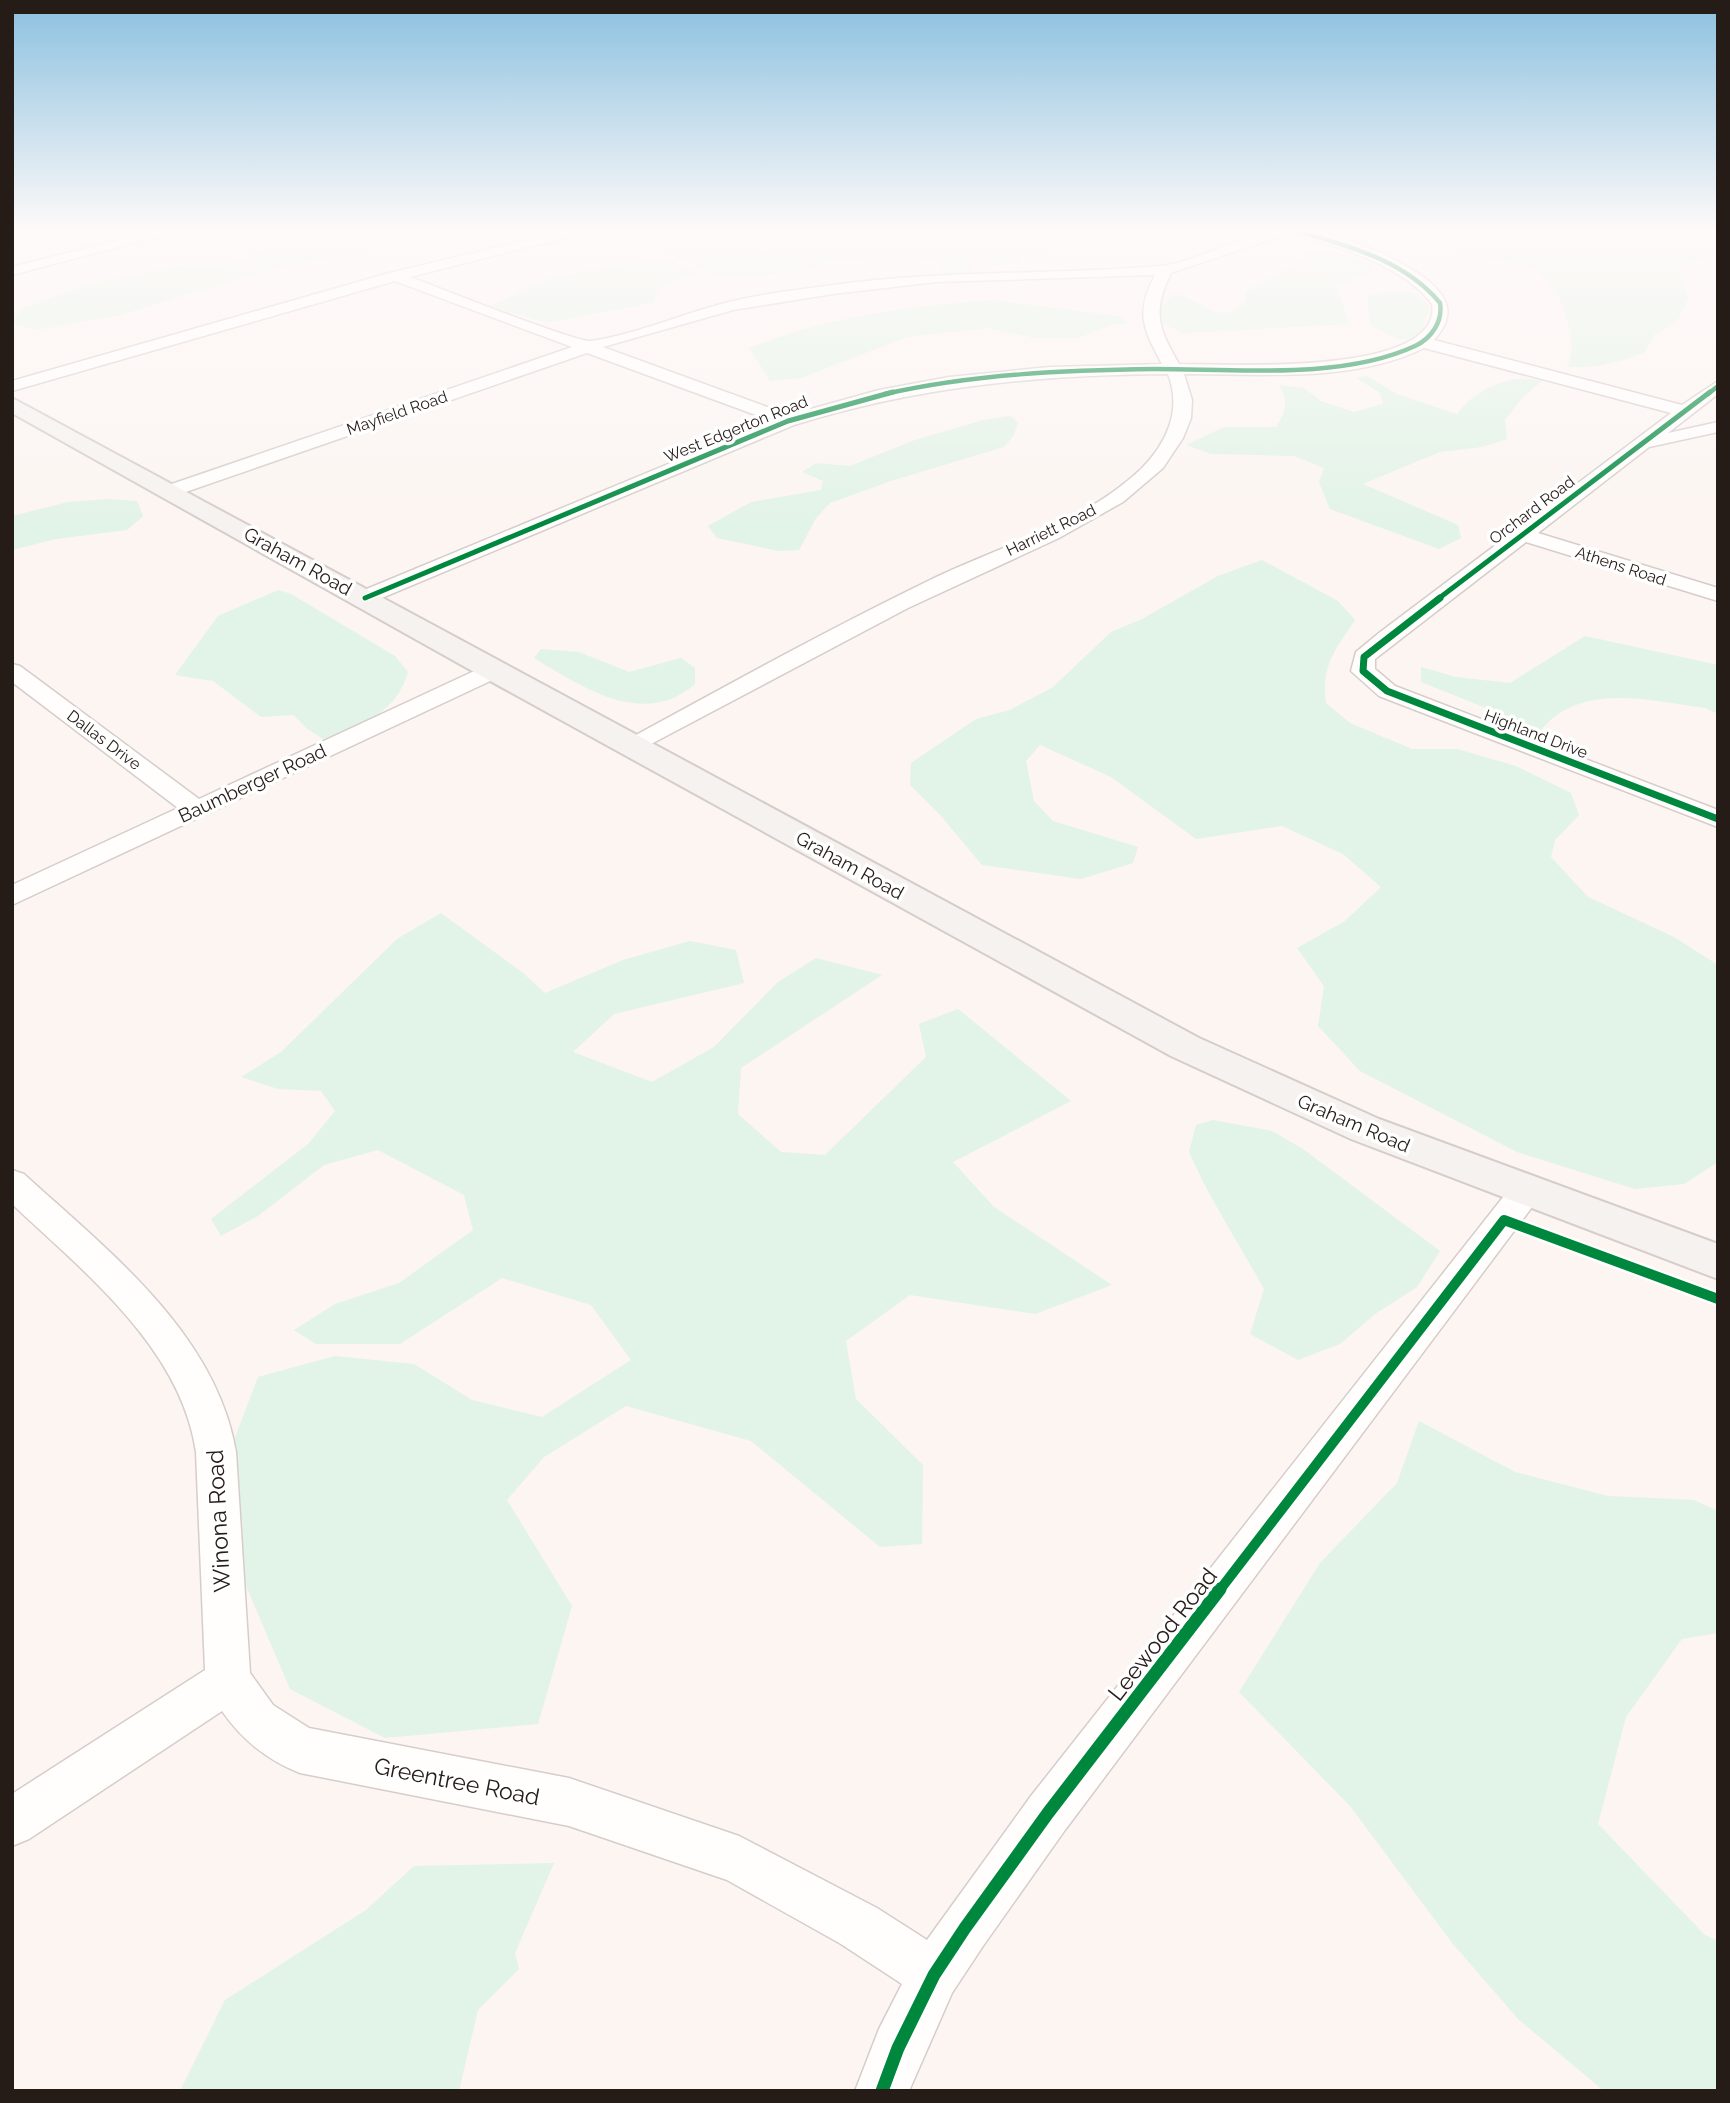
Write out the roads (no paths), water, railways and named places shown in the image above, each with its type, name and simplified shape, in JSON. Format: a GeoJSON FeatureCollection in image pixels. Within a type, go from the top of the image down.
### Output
{"type":"FeatureCollection","features":[{"type":"Feature","properties":{"kind":"main road","name":"Graham Road"},"geometry":{"type":"LineString","coordinates":[[12,404],[493,671],[1185,1047],[1365,1129],[1718,1262]]}},
{"type":"Feature","properties":{"kind":"street"},"geometry":{"type":"LineString","coordinates":[[12,386],[216,327]]}},
{"type":"Feature","properties":{"kind":"street"},"geometry":{"type":"LineString","coordinates":[[533,327],[788,421]]}},
{"type":"Feature","properties":{"kind":"street","name":"Mayfield Road"},"geometry":{"type":"LineString","coordinates":[[170,491],[587,347],[656,327]]}},
{"type":"Feature","properties":{"kind":"street","name":"Harriett Road"},"geometry":{"type":"LineString","coordinates":[[634,746],[904,602],[1073,521],[1122,494],[1150,470],[1174,438],[1185,405],[1175,369],[1156,327]]}},
{"type":"Feature","properties":{"kind":"street"},"geometry":{"type":"LineString","coordinates":[[1422,342],[1435,327]]}},
{"type":"Feature","properties":{"kind":"street"},"geometry":{"type":"LineString","coordinates":[[1422,342],[1684,411]]}},
{"type":"Feature","properties":{"kind":"street","name":"West Edgerton Road"},"geometry":{"type":"LineString","coordinates":[[365,598],[788,421],[858,400],[971,379],[1329,365],[1405,349],[1422,342]]}},
{"type":"Feature","properties":{"kind":"street","name":"Orchard Road"},"geometry":{"type":"LineString","coordinates":[[1364,657],[1587,485],[1647,443],[1684,411],[1710,402],[1718,386]]}},
{"type":"Feature","properties":{"kind":"street"},"geometry":{"type":"LineString","coordinates":[[1647,443],[1718,427]]}},
{"type":"Feature","properties":{"kind":"street","name":"Athens Road"},"geometry":{"type":"LineString","coordinates":[[1525,535],[1718,595]]}},
{"type":"Feature","properties":{"kind":"street","name":"Highland Drive"},"geometry":{"type":"LineString","coordinates":[[1364,657],[1363,671],[1387,691],[1718,819]]}},
{"type":"Feature","properties":{"kind":"street","name":"Dallas Drive"},"geometry":{"type":"LineString","coordinates":[[12,671],[196,809]]}},
{"type":"Feature","properties":{"kind":"street","name":"Baumberger Road"},"geometry":{"type":"LineString","coordinates":[[12,896],[493,671]]}},
{"type":"Feature","properties":{"kind":"street","name":"Winona Road"},"geometry":{"type":"LineString","coordinates":[[12,1183],[133,1299],[163,1336],[201,1401],[213,1436],[220,1493],[218,1525],[228,1681]]}},
{"type":"Feature","properties":{"kind":"street","name":"Leewood Road"},"geometry":{"type":"LineString","coordinates":[[882,2091],[898,2048],[934,1975],[1048,1813],[1527,1191]]}},
{"type":"Feature","properties":{"kind":"street"},"geometry":{"type":"LineString","coordinates":[[12,1822],[228,1681]]}},
{"type":"Feature","properties":{"kind":"street","name":"Greentree Road"},"geometry":{"type":"LineString","coordinates":[[228,1681],[257,1721],[300,1750],[569,1802],[739,1860],[859,1926],[934,1975]]}}]}
